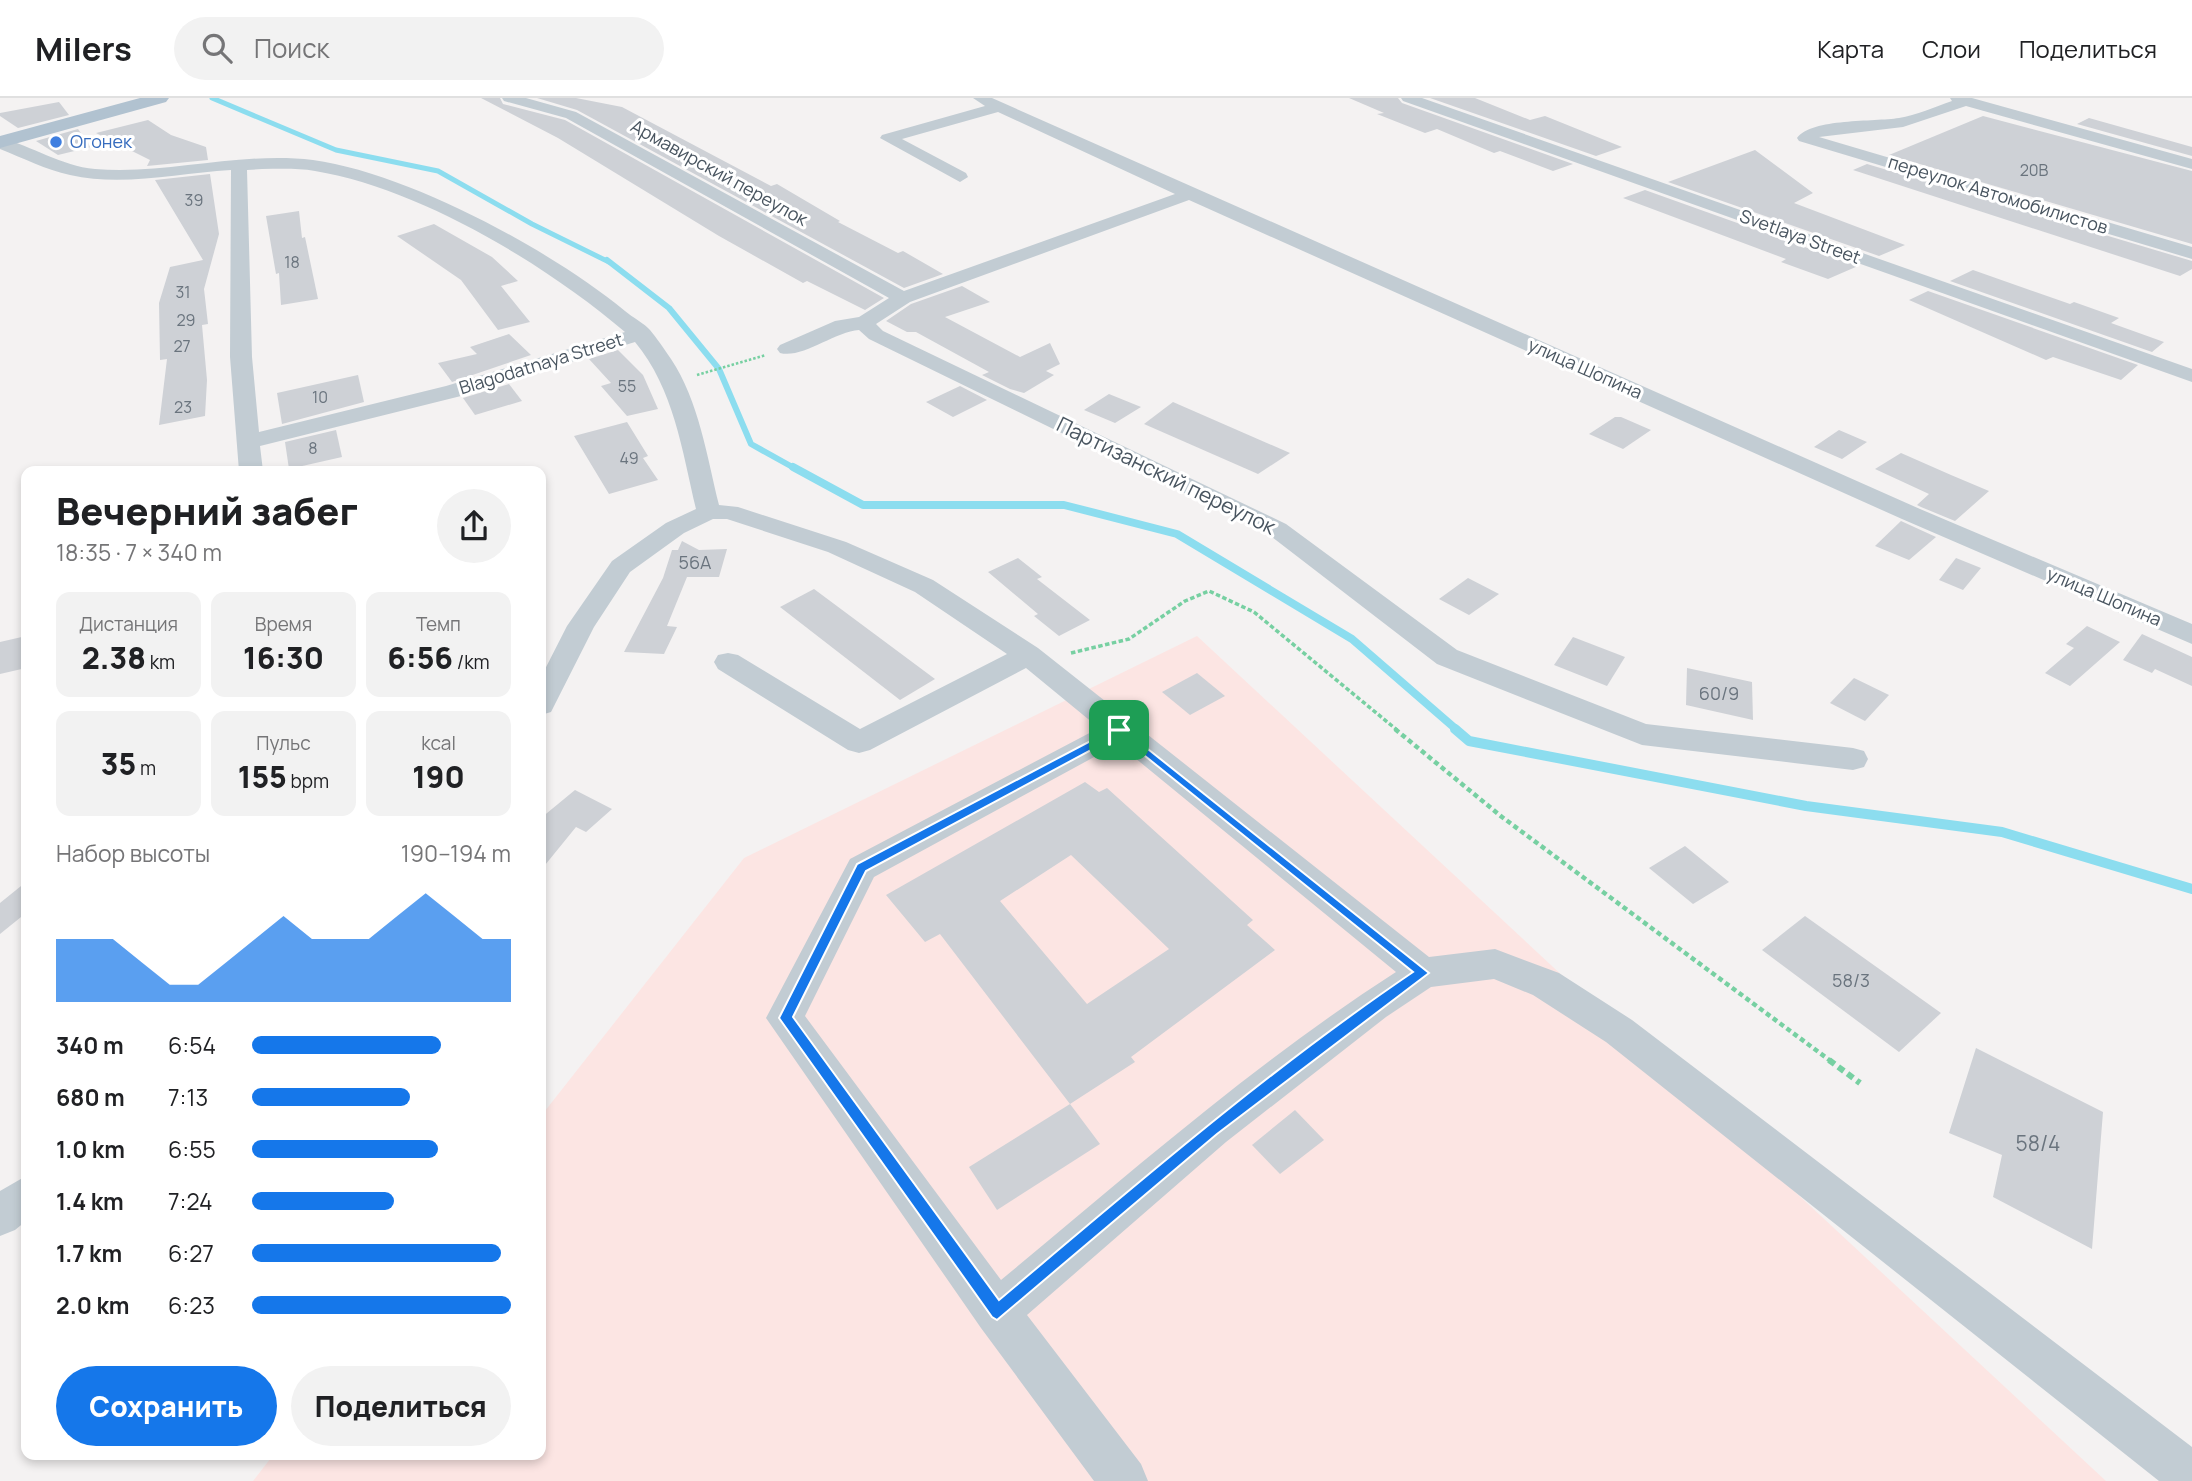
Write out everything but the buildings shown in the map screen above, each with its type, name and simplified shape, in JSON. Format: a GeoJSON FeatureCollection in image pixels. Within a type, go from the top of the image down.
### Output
{"type":"FeatureCollection","features":[{"type":"Feature","properties":{"kind":"main road"},"geometry":{"type":"LineString","coordinates":[[0,142],[160,98]]}},
{"type":"Feature","properties":{"kind":"street","name":"Армавирский переулок"},"geometry":{"type":"LineString","coordinates":[[509,98],[571,116],[903,299]]}},
{"type":"Feature","properties":{"kind":"street","name":"улица Шопина"},"geometry":{"type":"LineString","coordinates":[[979,98],[1190,194],[2192,635]]}},
{"type":"Feature","properties":{"kind":"street","name":"Svetlaya Street"},"geometry":{"type":"LineString","coordinates":[[1408,98],[2192,376]]}},
{"type":"Feature","properties":{"kind":"street"},"geometry":{"type":"LineString","coordinates":[[1961,99],[2192,164]]}},
{"type":"Feature","properties":{"kind":"street","name":"переулок Автомобилистов"},"geometry":{"type":"LineString","coordinates":[[1961,99],[1903,122],[1824,130],[1805,138],[2192,253]]}},
{"type":"Feature","properties":{"kind":"street"},"geometry":{"type":"LineString","coordinates":[[960,177],[888,138],[998,107]]}},
{"type":"Feature","properties":{"kind":"street","name":"Blagodatnaya Street"},"geometry":{"type":"LineString","coordinates":[[0,142],[78,172],[117,175],[313,164],[366,175],[475,226],[579,284],[642,333]]}},
{"type":"Feature","properties":{"kind":"street"},"geometry":{"type":"LineString","coordinates":[[239,167],[241,357],[251,441],[251,466]]}},
{"type":"Feature","properties":{"kind":"street"},"geometry":{"type":"LineString","coordinates":[[787,349],[842,325],[864,323],[903,299],[1190,194]]}},
{"type":"Feature","properties":{"kind":"street","name":"Партизанский переулок"},"geometry":{"type":"LineString","coordinates":[[864,323],[876,335],[1278,529],[1447,657],[1642,734],[1853,759]]}},
{"type":"Feature","properties":{"kind":"street"},"geometry":{"type":"LineString","coordinates":[[642,333],[662,360],[672,381],[709,512]]}},
{"type":"Feature","properties":{"kind":"street","name":"Blagodatnaya Street"},"geometry":{"type":"LineString","coordinates":[[251,441],[453,391],[642,333]]}},
{"type":"Feature","properties":{"kind":"street"},"geometry":{"type":"LineString","coordinates":[[546,695],[581,626],[621,568],[675,528],[709,512],[729,512],[837,547],[924,586],[1028,655],[1423,973]]}},
{"type":"Feature","properties":{"kind":"street"},"geometry":{"type":"LineString","coordinates":[[728,662],[859,742],[1028,655]]}},
{"type":"Feature","properties":{"kind":"street"},"geometry":{"type":"LineString","coordinates":[[1119,730],[862,868],[785,1018],[997,1312],[1124,1481]]}},
{"type":"Feature","properties":{"kind":"street"},"geometry":{"type":"LineString","coordinates":[[997,1312],[1212,1129],[1373,1006],[1423,973],[1496,964],[1546,984],[1619,1031],[2192,1477]]}},
{"type":"Feature","properties":{"kind":"street"},"geometry":{"type":"LineString","coordinates":[[0,1216],[21,1200]]}},
{"type":"Feature","properties":{"kind":"path"},"geometry":{"type":"LineString","coordinates":[[672,381],[787,349]]}},
{"type":"Feature","properties":{"kind":"path"},"geometry":{"type":"LineString","coordinates":[[1028,655],[1064,655],[1129,639],[1185,601],[1209,591],[1254,612],[1502,817],[1860,1083]]}},
{"type":"Feature","properties":{"kind":"shaded area"},"geometry":{"type":"Polygon","coordinates":[[[1197,636],[2106,1481],[253,1481],[269,1460],[546,1460],[546,1110],[744,858],[1197,636]]]}},
{"type":"Feature","properties":{"kind":"waterway"},"geometry":{"type":"LineString","coordinates":[[212,98],[336,150],[438,171],[532,224],[609,262]]}},
{"type":"Feature","properties":{"kind":"waterway"},"geometry":{"type":"LineString","coordinates":[[607,260],[669,308],[719,369],[751,444],[796,469]]}},
{"type":"Feature","properties":{"kind":"waterway"},"geometry":{"type":"LineString","coordinates":[[793,467],[863,505],[1064,505],[1177,534],[1352,639],[1457,730]]}},
{"type":"Feature","properties":{"kind":"waterway"},"geometry":{"type":"LineString","coordinates":[[1455,729],[1469,741],[1806,806],[2002,832],[2192,889]]}},
{"type":"Feature","properties":{"kind":"place","name":"Огонек"},"geometry":{"type":"Point","coordinates":[56,142]}},
{"type":"Feature","properties":{"kind":"route"},"geometry":{"type":"LineString","coordinates":[[1119,730],[1423,973],[1373,1006],[1212,1129],[997,1312],[785,1018],[862,868],[1119,730]]}}]}
